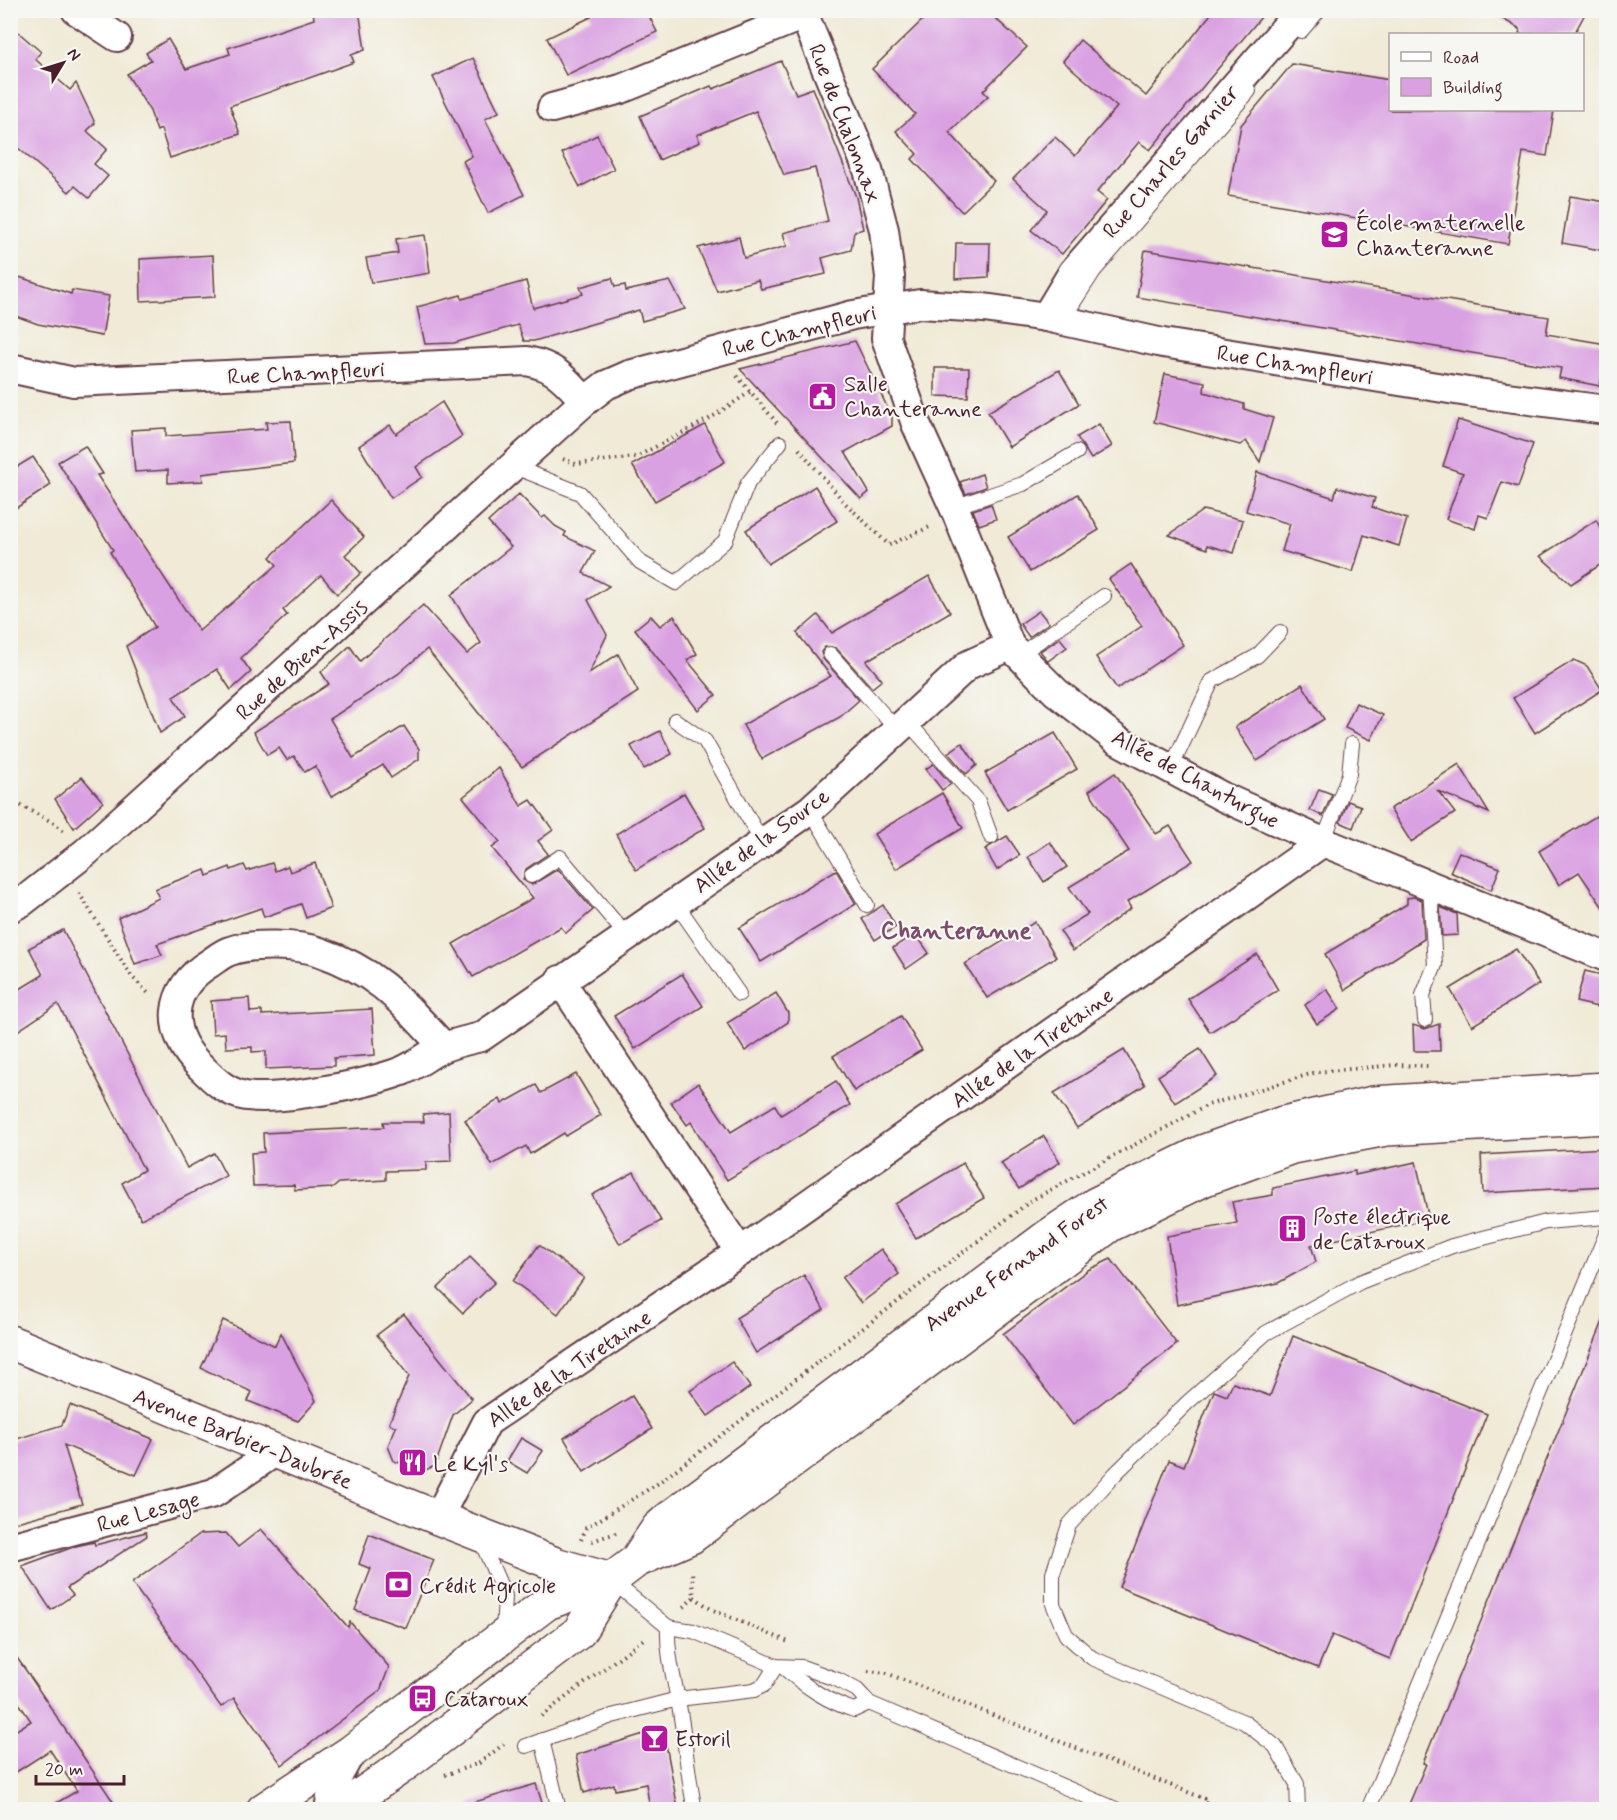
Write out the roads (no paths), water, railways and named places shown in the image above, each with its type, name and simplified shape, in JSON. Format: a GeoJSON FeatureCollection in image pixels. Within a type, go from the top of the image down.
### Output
{"type":"FeatureCollection","features":[{"type":"Feature","properties":{"kind":"main road","name":"Avenue Fernand Forest"},"geometry":{"type":"LineString","coordinates":[[624,1570],[667,1520],[1047,1237],[1096,1204],[1191,1157],[1283,1124],[1373,1103],[1606,1089]]}},
{"type":"Feature","properties":{"kind":"main road","name":"Avenue Fernand Forest"},"geometry":{"type":"LineString","coordinates":[[624,1570],[691,1537],[1110,1225],[1205,1179],[1292,1148],[1386,1129],[1606,1117]]}},
{"type":"Feature","properties":{"kind":"main road","name":"Avenue Barbier-Daubrée"},"geometry":{"type":"LineString","coordinates":[[10,1342],[438,1518],[541,1557],[624,1570]]}},
{"type":"Feature","properties":{"kind":"main road"},"geometry":{"type":"LineString","coordinates":[[271,1809],[503,1639],[547,1603],[624,1570]]}},
{"type":"Feature","properties":{"kind":"main road"},"geometry":{"type":"LineString","coordinates":[[339,1809],[400,1768],[579,1632],[624,1570]]}},
{"type":"Feature","properties":{"kind":"street"},"geometry":{"type":"LineString","coordinates":[[76,10],[117,38]]}},
{"type":"Feature","properties":{"kind":"street","name":"Rue Charles Garnier"},"geometry":{"type":"LineString","coordinates":[[1054,320],[1073,272],[1301,10]]}},
{"type":"Feature","properties":{"kind":"street"},"geometry":{"type":"LineString","coordinates":[[552,108],[621,89],[803,13]]}},
{"type":"Feature","properties":{"kind":"street","name":"Rue de Chalonnax"},"geometry":{"type":"LineString","coordinates":[[803,13],[868,170],[884,230],[890,277],[889,308]]}},
{"type":"Feature","properties":{"kind":"street","name":"Rue Champfleuri"},"geometry":{"type":"LineString","coordinates":[[10,368],[74,382],[527,361],[546,365],[559,373],[585,401],[606,385],[628,375],[889,308],[920,304],[984,308],[1174,345],[1468,392],[1606,410]]}},
{"type":"Feature","properties":{"kind":"street","name":"Allée de Chanturgue"},"geometry":{"type":"LineString","coordinates":[[889,308],[886,338],[915,424],[1014,650],[1056,692],[1117,740],[1223,797],[1430,887],[1606,957]]}},
{"type":"Feature","properties":{"kind":"street","name":"Rue de Bien-Assis"},"geometry":{"type":"LineString","coordinates":[[10,908],[86,852],[515,467],[585,401]]}},
{"type":"Feature","properties":{"kind":"street","name":"Allée de la Source"},"geometry":{"type":"LineString","coordinates":[[444,1047],[399,998],[372,975],[318,951],[276,946],[230,951],[195,972],[177,998],[175,1024],[189,1056],[219,1085],[244,1096],[269,1097],[319,1091],[403,1071],[444,1047],[481,1037],[560,980],[810,810],[968,666],[1014,650]]}},
{"type":"Feature","properties":{"kind":"street","name":"Allée de la Tiretaine"},"geometry":{"type":"LineString","coordinates":[[438,1518],[487,1422],[740,1252],[1323,842]]}},
{"type":"Feature","properties":{"kind":"street"},"geometry":{"type":"LineString","coordinates":[[560,980],[740,1252]]}},
{"type":"Feature","properties":{"kind":"street","name":"Rue Lesage"},"geometry":{"type":"LineString","coordinates":[[10,1547],[214,1493],[275,1452]]}},
{"type":"Feature","properties":{"kind":"street"},"geometry":{"type":"LineString","coordinates":[[329,1809],[333,1785],[351,1752]]}},
{"type":"Feature","properties":{"kind":"lane"},"geometry":{"type":"LineString","coordinates":[[1054,320],[1319,10]]}},
{"type":"Feature","properties":{"kind":"lane"},"geometry":{"type":"LineString","coordinates":[[515,467],[580,493],[640,562],[676,583],[725,541],[748,483],[786,439]]}},
{"type":"Feature","properties":{"kind":"lane"},"geometry":{"type":"LineString","coordinates":[[955,511],[1023,484],[1077,452]]}},
{"type":"Feature","properties":{"kind":"lane"},"geometry":{"type":"LineString","coordinates":[[1014,650],[1104,596]]}},
{"type":"Feature","properties":{"kind":"lane"},"geometry":{"type":"LineString","coordinates":[[1170,768],[1212,681],[1257,656],[1280,632]]}},
{"type":"Feature","properties":{"kind":"lane"},"geometry":{"type":"LineString","coordinates":[[830,654],[978,801],[991,837]]}},
{"type":"Feature","properties":{"kind":"lane"},"geometry":{"type":"LineString","coordinates":[[675,720],[705,741],[762,842]]}},
{"type":"Feature","properties":{"kind":"lane"},"geometry":{"type":"LineString","coordinates":[[1323,842],[1349,774],[1352,744]]}},
{"type":"Feature","properties":{"kind":"lane"},"geometry":{"type":"LineString","coordinates":[[810,810],[867,905]]}},
{"type":"Feature","properties":{"kind":"lane"},"geometry":{"type":"LineString","coordinates":[[531,876],[560,857],[626,935]]}},
{"type":"Feature","properties":{"kind":"lane"},"geometry":{"type":"LineString","coordinates":[[1425,1020],[1423,995],[1435,965],[1430,887]]}},
{"type":"Feature","properties":{"kind":"lane"},"geometry":{"type":"LineString","coordinates":[[675,902],[739,994]]}},
{"type":"Feature","properties":{"kind":"lane"},"geometry":{"type":"LineString","coordinates":[[1298,1809],[1297,1784],[1275,1746],[1244,1722],[1092,1658],[1066,1635],[1053,1604],[1053,1573],[1070,1525],[1116,1474],[1187,1403],[1266,1333],[1360,1282],[1452,1246],[1546,1222],[1606,1217]]}},
{"type":"Feature","properties":{"kind":"lane"},"geometry":{"type":"LineString","coordinates":[[1368,1809],[1606,1234]]}},
{"type":"Feature","properties":{"kind":"lane"},"geometry":{"type":"LineString","coordinates":[[476,1531],[505,1596],[503,1639]]}},
{"type":"Feature","properties":{"kind":"lane"},"geometry":{"type":"LineString","coordinates":[[624,1570],[666,1625],[667,1651],[678,1699],[686,1770],[695,1809]]}},
{"type":"Feature","properties":{"kind":"lane"},"geometry":{"type":"LineString","coordinates":[[666,1625],[693,1631],[780,1667],[807,1688],[841,1706],[854,1710],[869,1702]]}},
{"type":"Feature","properties":{"kind":"lane"},"geometry":{"type":"LineString","coordinates":[[526,1746],[612,1716],[678,1699],[754,1690],[764,1685],[780,1667],[802,1667],[838,1680],[857,1690],[869,1702],[1118,1809]]}},
{"type":"Feature","properties":{"kind":"lane"},"geometry":{"type":"LineString","coordinates":[[542,1740],[559,1809]]}},
{"type":"Feature","properties":{"kind":"place","name":"École maternelle Chanteranne"},"geometry":{"type":"Point","coordinates":[1335,235]}},
{"type":"Feature","properties":{"kind":"place","name":"Salle Chanteranne"},"geometry":{"type":"Point","coordinates":[823,396]}},
{"type":"Feature","properties":{"kind":"place","name":"Poste électrique de Cataroux"},"geometry":{"type":"Point","coordinates":[1292,1229]}},
{"type":"Feature","properties":{"kind":"place","name":"Le Kyl's"},"geometry":{"type":"Point","coordinates":[412,1463]}},
{"type":"Feature","properties":{"kind":"place","name":"Crédit Agricole"},"geometry":{"type":"Point","coordinates":[398,1585]}},
{"type":"Feature","properties":{"kind":"place","name":"Cataroux"},"geometry":{"type":"Point","coordinates":[423,1698]}},
{"type":"Feature","properties":{"kind":"place","name":"Estoril"},"geometry":{"type":"Point","coordinates":[654,1738]}},
{"type":"Feature","properties":{"kind":"district","name":"Chanteranne"},"geometry":{"type":"Point","coordinates":[956,930]}}]}
